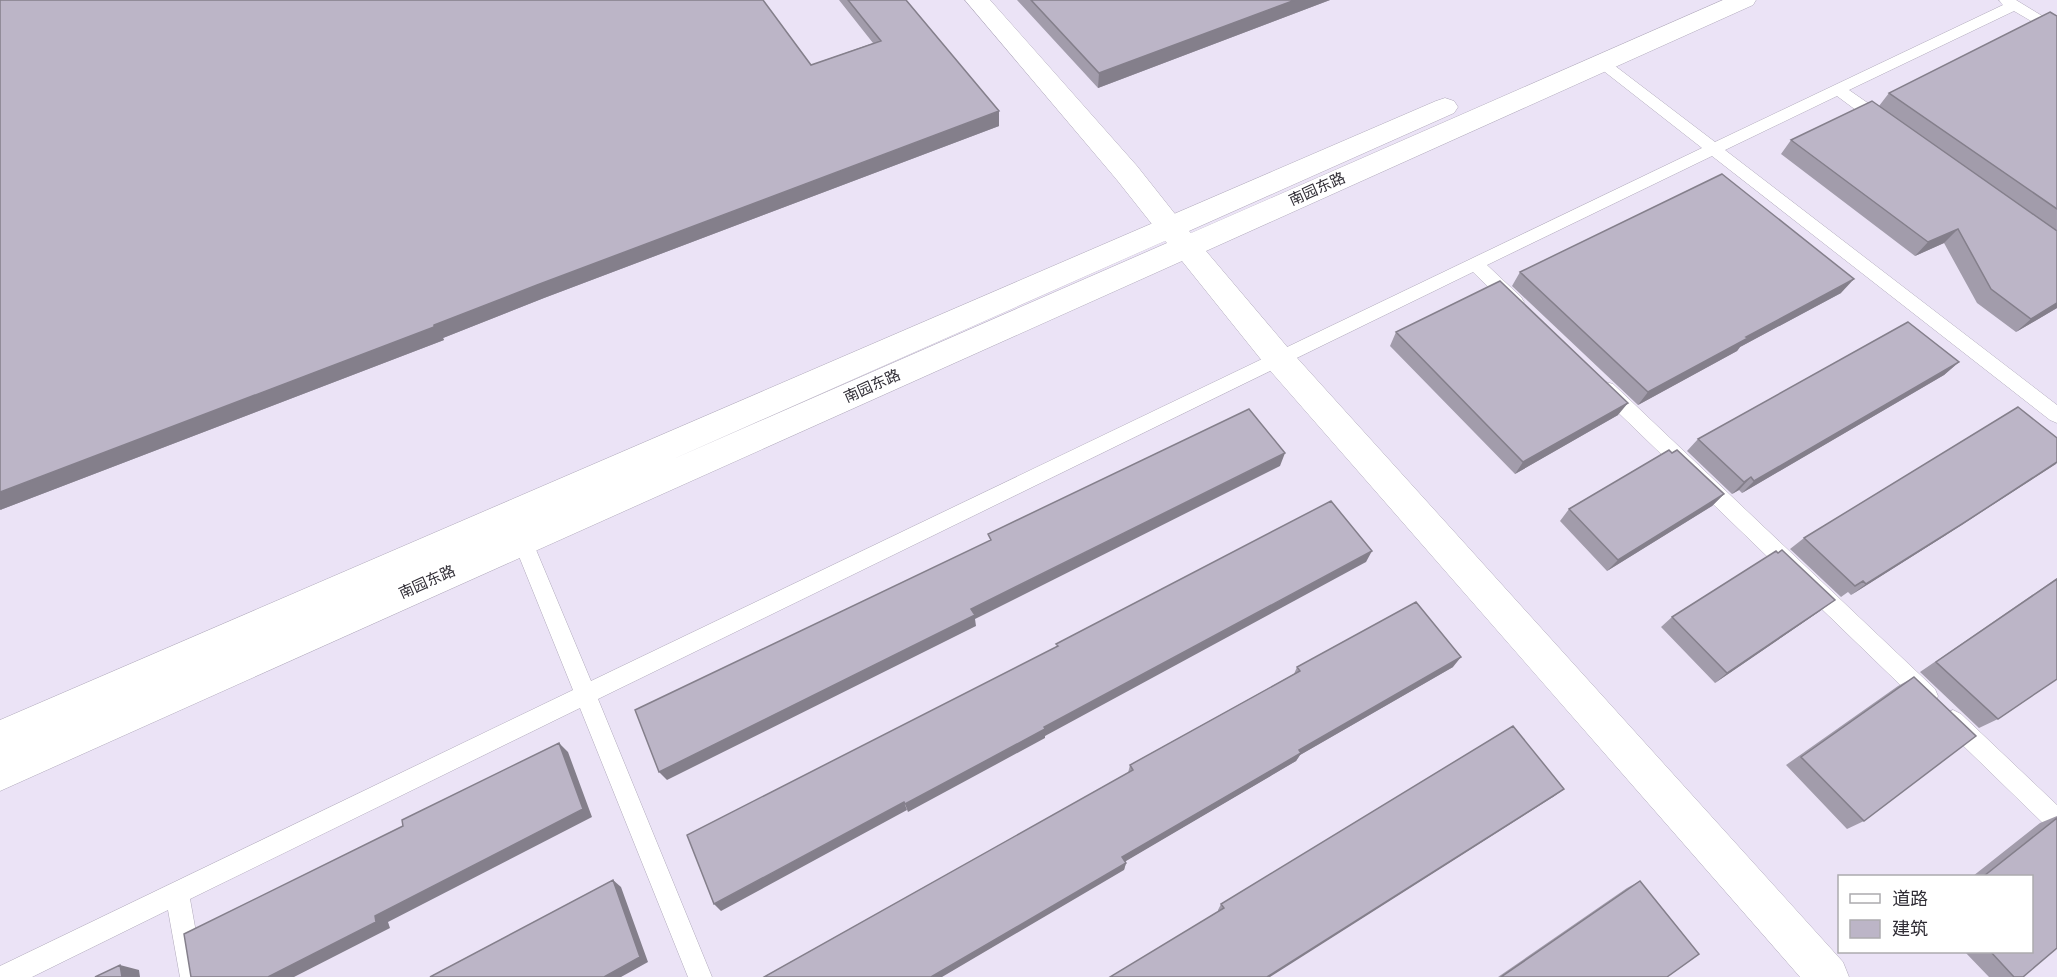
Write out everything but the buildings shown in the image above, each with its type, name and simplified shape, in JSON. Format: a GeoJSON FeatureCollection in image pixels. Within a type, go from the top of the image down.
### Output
{"type":"FeatureCollection","features":[{"type":"Feature","properties":{"kind":"main road"},"geometry":{"type":"LineString","coordinates":[[977,0],[1127,173],[1278,358],[1828,977]]}},
{"type":"Feature","properties":{"kind":"main road","name":"南园东路"},"geometry":{"type":"LineString","coordinates":[[0,772],[522,539],[1695,0]]}},
{"type":"Feature","properties":{"kind":"main road","name":"南园东路"},"geometry":{"type":"LineString","coordinates":[[0,738],[1177,237],[1601,62],[1744,0]]}},
{"type":"Feature","properties":{"kind":"lane"},"geometry":{"type":"LineString","coordinates":[[5,977],[1837,89],[2010,2],[2057,31]]}},
{"type":"Feature","properties":{"kind":"lane"},"geometry":{"type":"LineString","coordinates":[[1601,62],[2057,415]]}},
{"type":"Feature","properties":{"kind":"lane"},"geometry":{"type":"LineString","coordinates":[[1837,89],[1895,130]]}},
{"type":"Feature","properties":{"kind":"lane"},"geometry":{"type":"LineString","coordinates":[[1474,263],[1526,312]]}},
{"type":"Feature","properties":{"kind":"lane"},"geometry":{"type":"LineString","coordinates":[[1594,378],[2057,820]]}},
{"type":"Feature","properties":{"kind":"lane"},"geometry":{"type":"LineString","coordinates":[[522,539],[700,977]]}},
{"type":"Feature","properties":{"kind":"lane"},"geometry":{"type":"LineString","coordinates":[[177,892],[192,977]]}}]}
